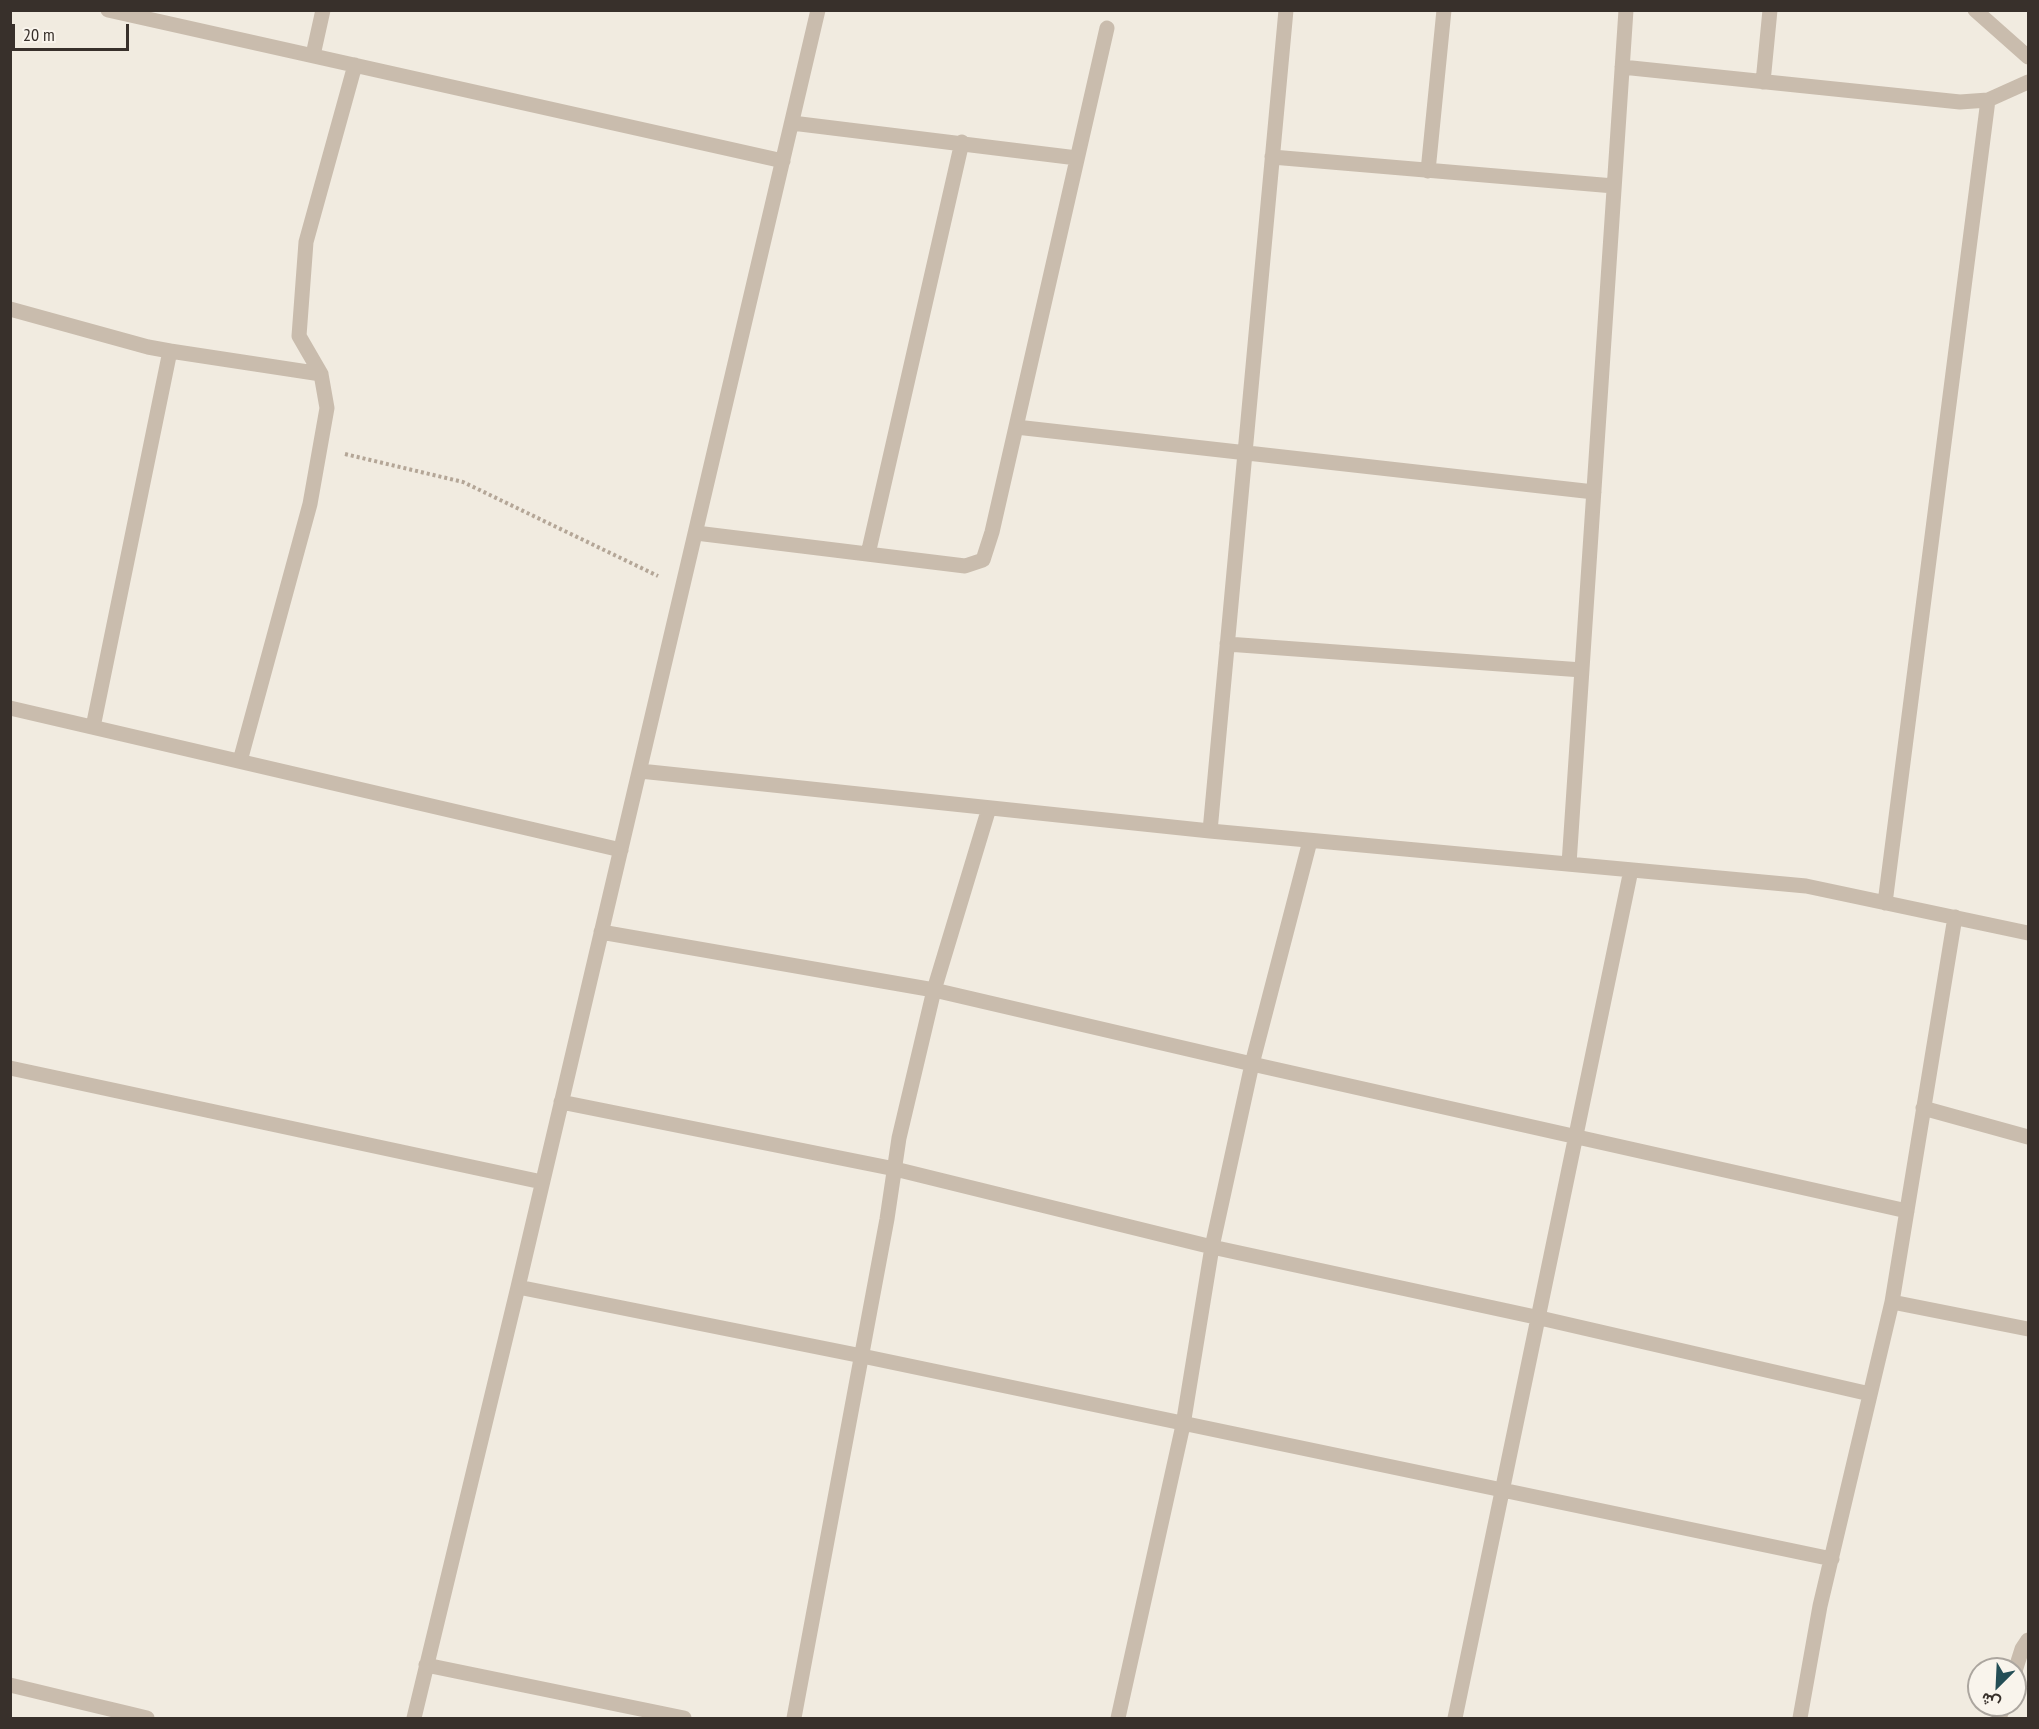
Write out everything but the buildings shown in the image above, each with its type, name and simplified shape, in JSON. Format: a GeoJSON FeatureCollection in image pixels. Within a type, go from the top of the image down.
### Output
{"type":"FeatureCollection","features":[{"type":"Feature","properties":{"kind":"street"},"geometry":{"type":"LineString","coordinates":[[108,10],[783,161]]}},
{"type":"Feature","properties":{"kind":"street"},"geometry":{"type":"LineString","coordinates":[[313,55],[323,10]]}},
{"type":"Feature","properties":{"kind":"street"},"geometry":{"type":"LineString","coordinates":[[414,1719],[602,932],[818,10]]}},
{"type":"Feature","properties":{"kind":"street"},"geometry":{"type":"LineString","coordinates":[[1210,831],[1286,10]]}},
{"type":"Feature","properties":{"kind":"street"},"geometry":{"type":"LineString","coordinates":[[1428,171],[1444,10]]}},
{"type":"Feature","properties":{"kind":"street"},"geometry":{"type":"LineString","coordinates":[[1569,864],[1626,10]]}},
{"type":"Feature","properties":{"kind":"street"},"geometry":{"type":"LineString","coordinates":[[1763,82],[1770,10]]}},
{"type":"Feature","properties":{"kind":"street"},"geometry":{"type":"LineString","coordinates":[[1976,10],[2028,57]]}},
{"type":"Feature","properties":{"kind":"street"},"geometry":{"type":"LineString","coordinates":[[696,533],[964,567],[983,561],[1016,427],[1107,27]]}},
{"type":"Feature","properties":{"kind":"street"},"geometry":{"type":"LineString","coordinates":[[240,761],[310,504],[327,408],[321,374],[299,336],[306,242],[355,65]]}},
{"type":"Feature","properties":{"kind":"street"},"geometry":{"type":"LineString","coordinates":[[1622,67],[1960,102],[1988,100],[2028,82]]}},
{"type":"Feature","properties":{"kind":"street"},"geometry":{"type":"LineString","coordinates":[[1885,903],[1988,100]]}},
{"type":"Feature","properties":{"kind":"street"},"geometry":{"type":"LineString","coordinates":[[792,123],[962,142],[1077,158]]}},
{"type":"Feature","properties":{"kind":"street"},"geometry":{"type":"LineString","coordinates":[[868,554],[962,142]]}},
{"type":"Feature","properties":{"kind":"street"},"geometry":{"type":"LineString","coordinates":[[1272,157],[1614,186]]}},
{"type":"Feature","properties":{"kind":"street"},"geometry":{"type":"LineString","coordinates":[[10,309],[148,347],[321,374]]}},
{"type":"Feature","properties":{"kind":"street"},"geometry":{"type":"LineString","coordinates":[[93,727],[170,351]]}},
{"type":"Feature","properties":{"kind":"street"},"geometry":{"type":"LineString","coordinates":[[1016,427],[1594,492]]}},
{"type":"Feature","properties":{"kind":"street"},"geometry":{"type":"LineString","coordinates":[[1227,644],[1582,670]]}},
{"type":"Feature","properties":{"kind":"street"},"geometry":{"type":"LineString","coordinates":[[10,708],[621,850]]}},
{"type":"Feature","properties":{"kind":"street"},"geometry":{"type":"LineString","coordinates":[[640,771],[1310,841],[1806,886],[2028,933]]}},
{"type":"Feature","properties":{"kind":"street"},"geometry":{"type":"LineString","coordinates":[[794,1719],[895,1169],[934,990],[989,808]]}},
{"type":"Feature","properties":{"kind":"street"},"geometry":{"type":"LineString","coordinates":[[1118,1719],[1183,1425],[1212,1247],[1252,1064],[1310,841]]}},
{"type":"Feature","properties":{"kind":"street"},"geometry":{"type":"LineString","coordinates":[[1455,1719],[1504,1492],[1631,870]]}},
{"type":"Feature","properties":{"kind":"street"},"geometry":{"type":"LineString","coordinates":[[1800,1719],[1820,1606],[1892,1302],[1955,917]]}},
{"type":"Feature","properties":{"kind":"street"},"geometry":{"type":"LineString","coordinates":[[602,932],[934,990],[1907,1211]]}},
{"type":"Feature","properties":{"kind":"street"},"geometry":{"type":"LineString","coordinates":[[10,1068],[542,1182]]}},
{"type":"Feature","properties":{"kind":"street"},"geometry":{"type":"LineString","coordinates":[[561,1102],[895,1169],[1212,1247],[1540,1318],[1870,1395]]}},
{"type":"Feature","properties":{"kind":"street"},"geometry":{"type":"LineString","coordinates":[[1923,1108],[2028,1137]]}},
{"type":"Feature","properties":{"kind":"street"},"geometry":{"type":"LineString","coordinates":[[518,1287],[862,1356],[1832,1559]]}},
{"type":"Feature","properties":{"kind":"street"},"geometry":{"type":"LineString","coordinates":[[1892,1302],[2028,1329]]}},
{"type":"Feature","properties":{"kind":"street"},"geometry":{"type":"LineString","coordinates":[[2021,1657],[2028,1640]]}},
{"type":"Feature","properties":{"kind":"street"},"geometry":{"type":"LineString","coordinates":[[426,1665],[684,1719]]}},
{"type":"Feature","properties":{"kind":"street"},"geometry":{"type":"LineString","coordinates":[[10,1685],[147,1719]]}},
{"type":"Feature","properties":{"kind":"path"},"geometry":{"type":"LineString","coordinates":[[320,448],[464,482],[683,589]]}}]}
